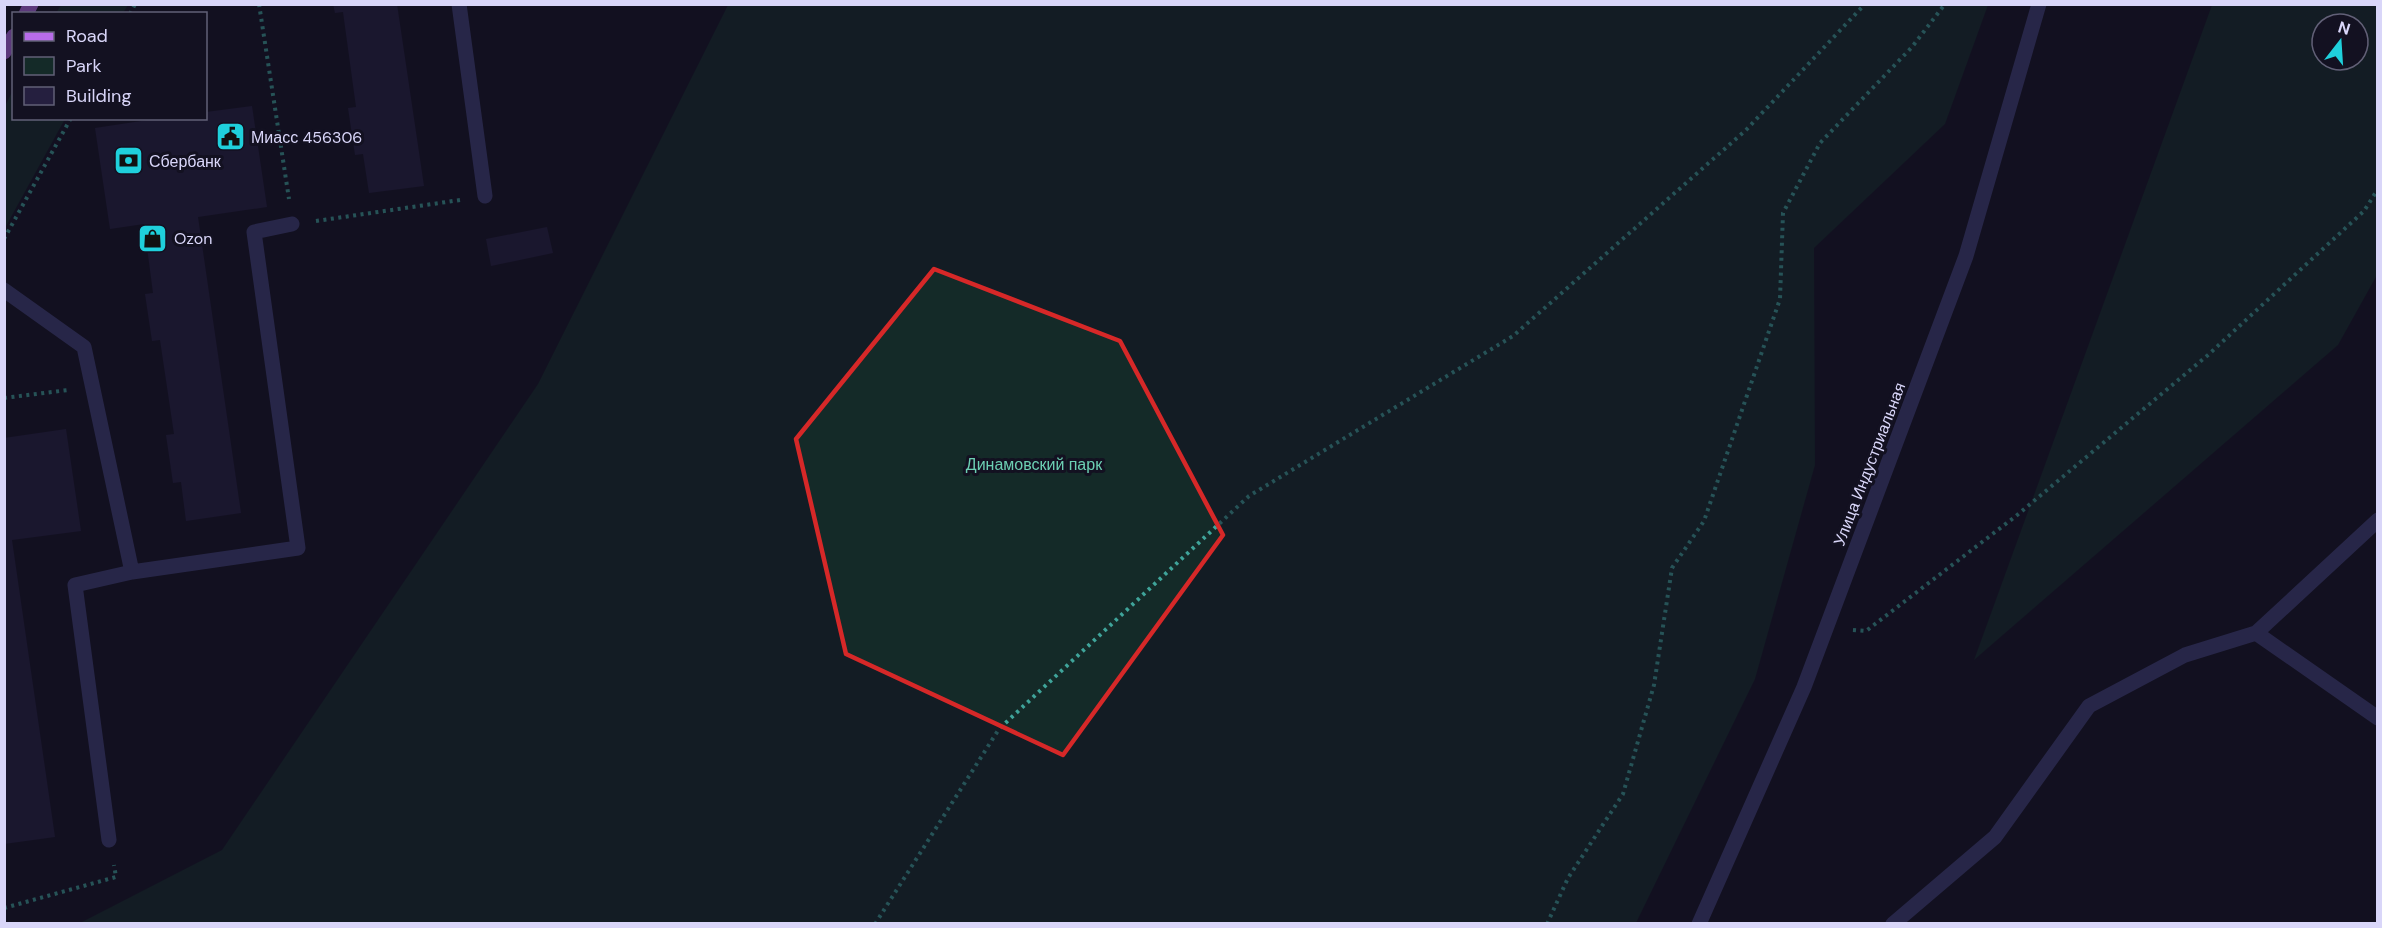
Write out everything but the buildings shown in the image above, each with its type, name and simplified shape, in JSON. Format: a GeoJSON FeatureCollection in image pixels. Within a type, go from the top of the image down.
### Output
{"type":"FeatureCollection","features":[{"type":"Feature","properties":{"kind":"main road"},"geometry":{"type":"LineString","coordinates":[[4,52],[12,39]]}},
{"type":"Feature","properties":{"kind":"lane"},"geometry":{"type":"LineString","coordinates":[[459,4],[485,196]]}},
{"type":"Feature","properties":{"kind":"lane","name":"Улица Индустриальная"},"geometry":{"type":"LineString","coordinates":[[1699,924],[1804,687],[1966,256],[2039,4]]}},
{"type":"Feature","properties":{"kind":"lane"},"geometry":{"type":"LineString","coordinates":[[109,840],[75,585],[132,572],[297,548],[254,232],[292,224]]}},
{"type":"Feature","properties":{"kind":"lane"},"geometry":{"type":"LineString","coordinates":[[4,290],[84,347],[132,572]]}},
{"type":"Feature","properties":{"kind":"lane"},"geometry":{"type":"LineString","coordinates":[[1893,924],[1995,837],[2089,706],[2185,655],[2256,633],[2378,520]]}},
{"type":"Feature","properties":{"kind":"lane"},"geometry":{"type":"LineString","coordinates":[[2256,633],[2378,718]]}},
{"type":"Feature","properties":{"kind":"path"},"geometry":{"type":"LineString","coordinates":[[259,4],[288,192]]}},
{"type":"Feature","properties":{"kind":"path"},"geometry":{"type":"LineString","coordinates":[[875,924],[999,729],[1249,496],[1513,336],[1746,130],[1865,4]]}},
{"type":"Feature","properties":{"kind":"path"},"geometry":{"type":"LineString","coordinates":[[1547,924],[1568,878],[1623,794],[1654,685],[1672,568],[1704,521],[1780,298],[1783,213],[1820,143],[1912,47],[1945,4]]}},
{"type":"Feature","properties":{"kind":"path"},"geometry":{"type":"LineString","coordinates":[[4,239],[70,120]]}},
{"type":"Feature","properties":{"kind":"path"},"geometry":{"type":"LineString","coordinates":[[1826,629],[1866,631],[2016,516],[2208,355],[2364,211],[2378,189]]}},
{"type":"Feature","properties":{"kind":"path"},"geometry":{"type":"LineString","coordinates":[[292,224],[452,202]]}},
{"type":"Feature","properties":{"kind":"path"},"geometry":{"type":"LineString","coordinates":[[4,398],[92,386]]}},
{"type":"Feature","properties":{"kind":"path"},"geometry":{"type":"LineString","coordinates":[[4,908],[116,877],[109,840]]}},
{"type":"Feature","properties":{"kind":"highlighted area"},"geometry":{"type":"Polygon","coordinates":[[[934,269],[1120,341],[1223,535],[1063,755],[846,654],[796,439],[934,269]]]}},
{"type":"Feature","properties":{"kind":"green space"},"geometry":{"type":"Polygon","coordinates":[[[61,4],[128,5],[124,12],[57,12],[61,4]]]}},
{"type":"Feature","properties":{"kind":"green space","name":"Динамовский парк"},"geometry":{"type":"Polygon","coordinates":[[[728,5],[1988,5],[1945,124],[1814,248],[1815,465],[1755,679],[1636,923],[80,923],[222,850],[538,384],[728,5]]]}},
{"type":"Feature","properties":{"kind":"green space"},"geometry":{"type":"Polygon","coordinates":[[[2212,5],[2377,5],[2377,275],[2338,345],[1974,660],[2212,5]]]}},
{"type":"Feature","properties":{"kind":"green space"},"geometry":{"type":"Polygon","coordinates":[[[12,92],[12,120],[64,120],[5,228],[5,106],[12,92]]]}},
{"type":"Feature","properties":{"kind":"place","name":"Миасс 456306"},"geometry":{"type":"Point","coordinates":[230,137]}},
{"type":"Feature","properties":{"kind":"place","name":"Сбербанк"},"geometry":{"type":"Point","coordinates":[128,161]}},
{"type":"Feature","properties":{"kind":"place","name":"Ozon"},"geometry":{"type":"Point","coordinates":[153,238]}}]}
